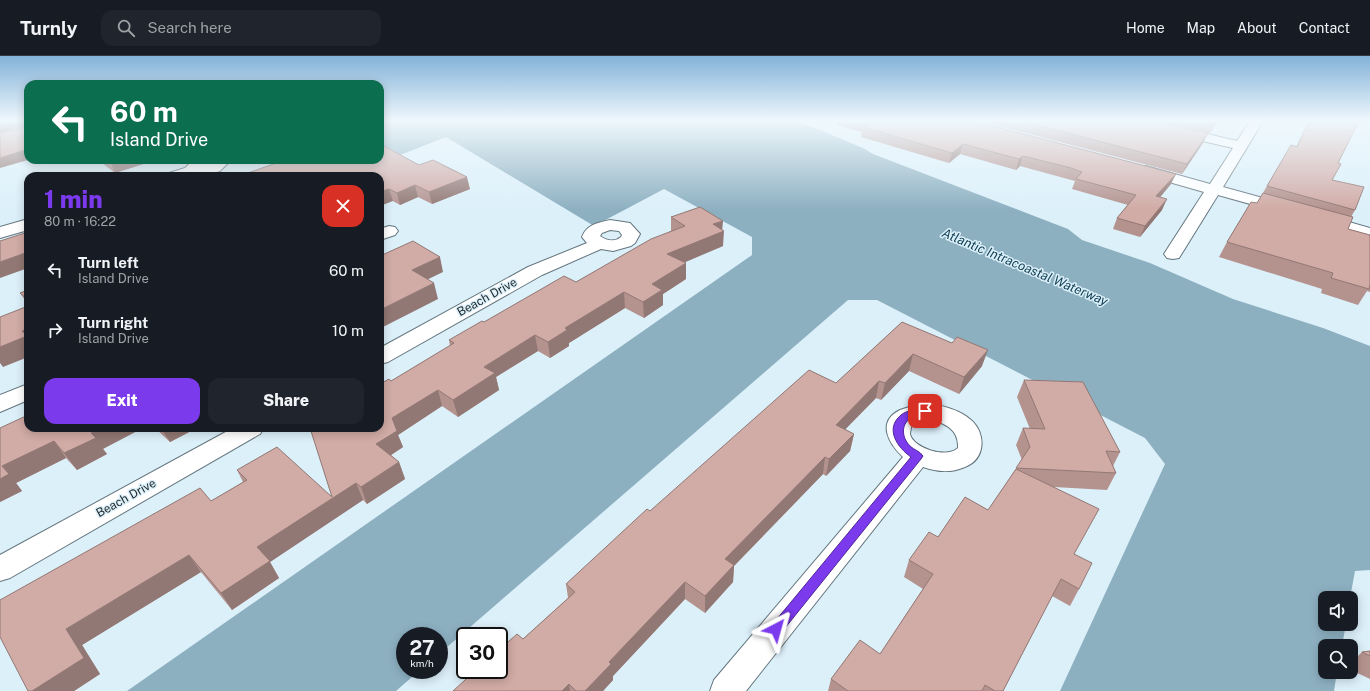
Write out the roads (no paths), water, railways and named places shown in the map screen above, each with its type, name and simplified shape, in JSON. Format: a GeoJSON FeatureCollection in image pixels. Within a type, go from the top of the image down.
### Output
{"type":"FeatureCollection","features":[{"type":"Feature","properties":{"kind":"street"},"geometry":{"type":"LineString","coordinates":[[1173,254],[1238,151]]}},
{"type":"Feature","properties":{"kind":"street"},"geometry":{"type":"LineString","coordinates":[[1131,167],[1370,233]]}},
{"type":"Feature","properties":{"kind":"street"},"geometry":{"type":"LineString","coordinates":[[187,172],[193,170]]}},
{"type":"Feature","properties":{"kind":"street"},"geometry":{"type":"LineString","coordinates":[[0,233],[24,225]]}},
{"type":"Feature","properties":{"kind":"street","name":"Beach Drive"},"geometry":{"type":"LineString","coordinates":[[384,354],[535,271],[598,244]]}},
{"type":"Feature","properties":{"kind":"street"},"geometry":{"type":"LineString","coordinates":[[0,404],[24,393]]}},
{"type":"Feature","properties":{"kind":"street","name":"Beach Drive"},"geometry":{"type":"LineString","coordinates":[[0,569],[245,432]]}},
{"type":"Feature","properties":{"kind":"street"},"geometry":{"type":"LineString","coordinates":[[726,691],[918,456]]}},
{"type":"Feature","properties":{"kind":"water"},"geometry":{"type":"Polygon","coordinates":[[[384,151],[411,151],[395,157],[384,152],[384,151]]]}},
{"type":"Feature","properties":{"kind":"water","name":"Atlantic Intracoastal Waterway"},"geometry":{"type":"Polygon","coordinates":[[[469,151],[867,151],[1068,229],[1082,240],[1150,263],[1233,299],[1323,328],[1370,346],[1370,570],[1355,571],[1351,591],[1318,591],[1318,631],[1345,631],[1343,639],[1318,639],[1318,679],[1336,679],[1334,691],[1060,691],[1165,464],[1145,438],[877,300],[848,300],[470,627],[456,627],[456,639],[448,646],[448,627],[396,627],[396,679],[410,679],[396,691],[127,691],[752,255],[752,237],[664,189],[594,226],[469,151]]]}}]}
